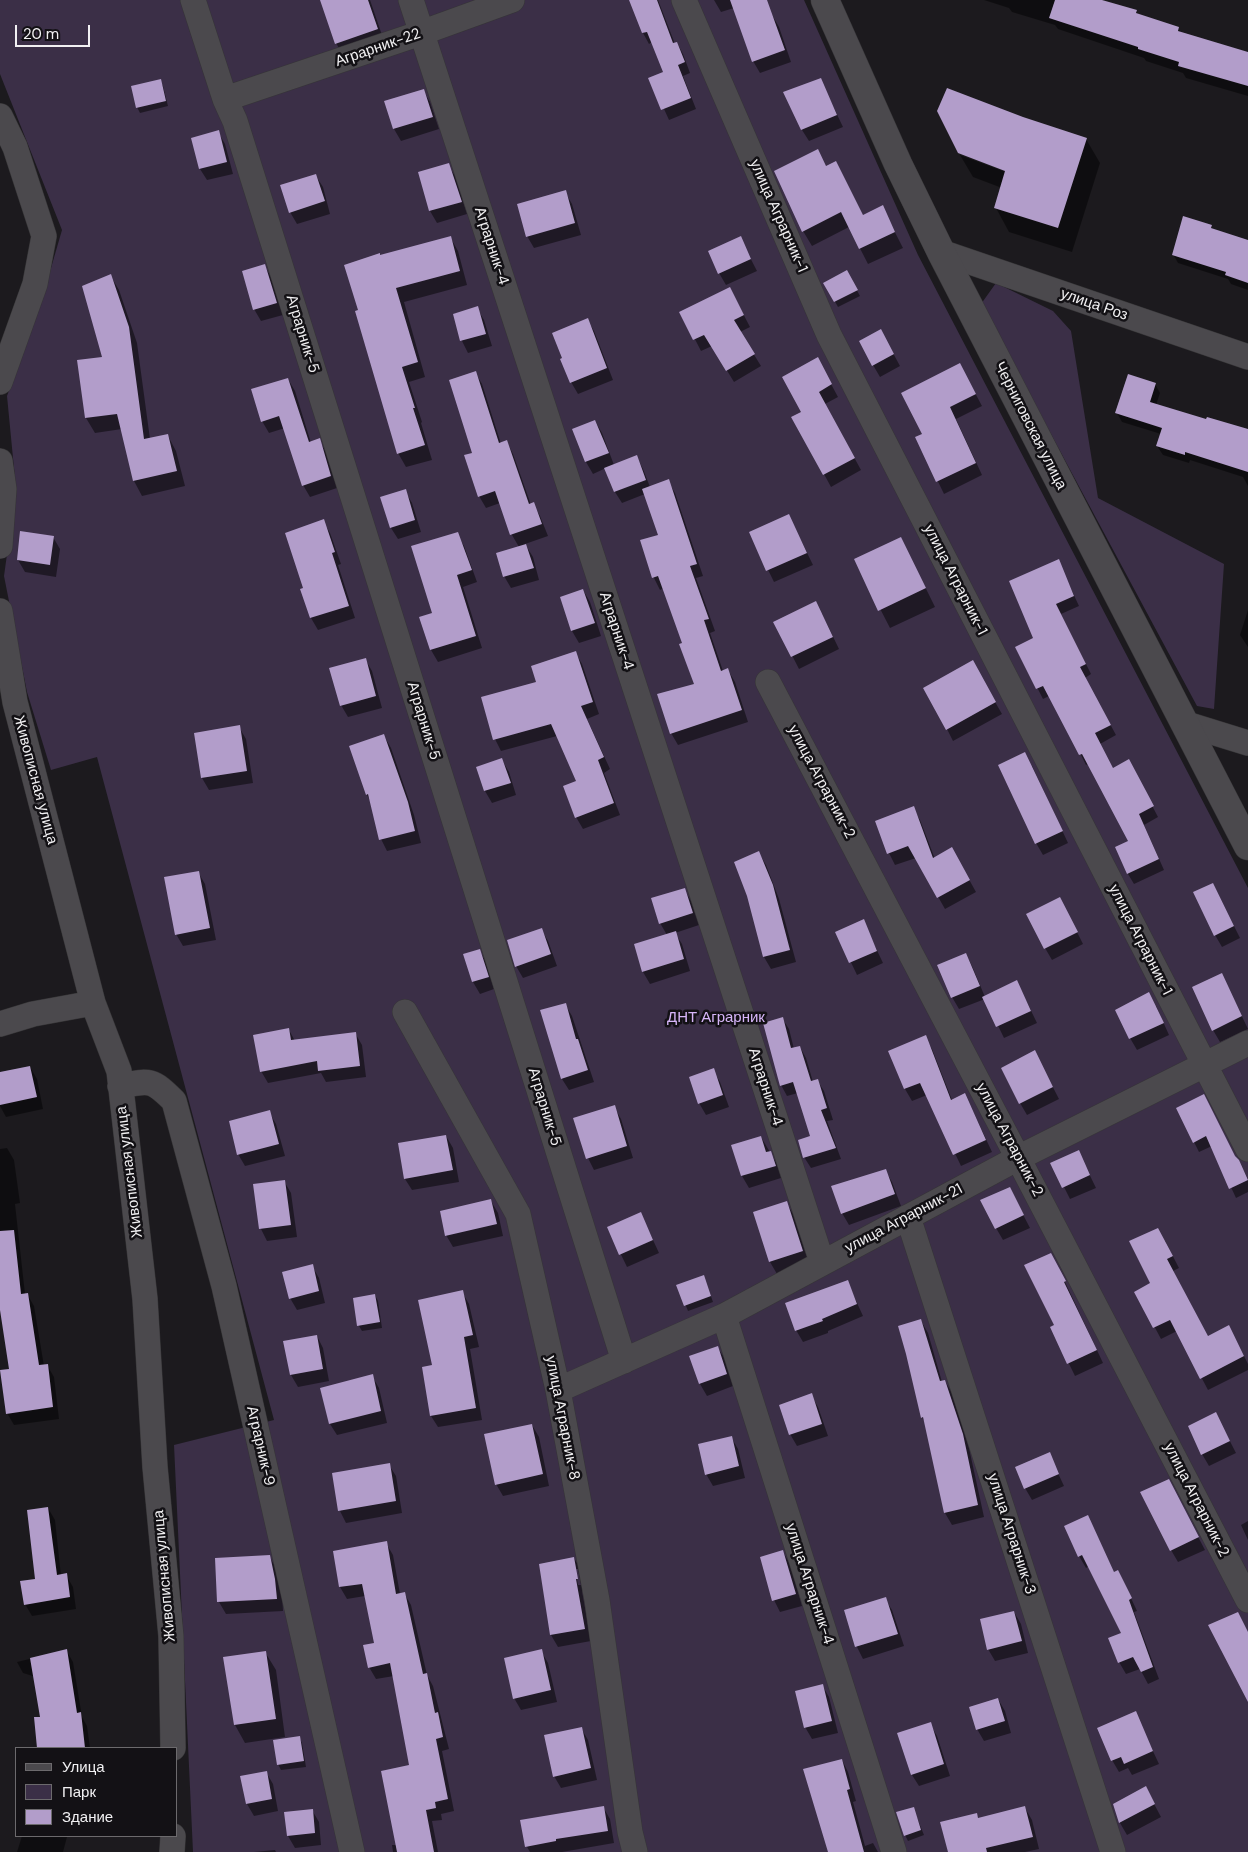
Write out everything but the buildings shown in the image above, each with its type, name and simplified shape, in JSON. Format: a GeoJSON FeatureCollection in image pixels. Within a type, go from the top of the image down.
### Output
{"type":"FeatureCollection","features":[{"type":"Feature","properties":{"kind":"street","name":"Аграрник-5"},"geometry":{"type":"LineString","coordinates":[[194,0],[234,96],[235,121],[624,1361]]}},
{"type":"Feature","properties":{"kind":"street","name":"Аграрник-4"},"geometry":{"type":"LineString","coordinates":[[410,0],[822,1262]]}},
{"type":"Feature","properties":{"kind":"street","name":"Аграрник-22"},"geometry":{"type":"LineString","coordinates":[[234,96],[512,0]]}},
{"type":"Feature","properties":{"kind":"street","name":"улица Аграрник-1"},"geometry":{"type":"LineString","coordinates":[[684,0],[830,335],[1248,1149]]}},
{"type":"Feature","properties":{"kind":"street","name":"Черниговская улица"},"geometry":{"type":"LineString","coordinates":[[825,0],[898,164],[940,252],[1248,846]]}},
{"type":"Feature","properties":{"kind":"street"},"geometry":{"type":"LineString","coordinates":[[0,116],[15,147],[44,236],[35,284],[0,382]]}},
{"type":"Feature","properties":{"kind":"street","name":"улица Роз"},"geometry":{"type":"LineString","coordinates":[[940,252],[1248,357]]}},
{"type":"Feature","properties":{"kind":"street"},"geometry":{"type":"LineString","coordinates":[[0,462],[4,490],[0,546]]}},
{"type":"Feature","properties":{"kind":"street","name":"Живописная улица"},"geometry":{"type":"LineString","coordinates":[[0,611],[14,702],[93,1004],[119,1071],[145,1299],[155,1467],[171,1636],[173,1747]]}},
{"type":"Feature","properties":{"kind":"street","name":"улица Аграрник-2"},"geometry":{"type":"LineString","coordinates":[[768,682],[1248,1600]]}},
{"type":"Feature","properties":{"kind":"street"},"geometry":{"type":"LineString","coordinates":[[1183,723],[1248,743]]}},
{"type":"Feature","properties":{"kind":"street"},"geometry":{"type":"LineString","coordinates":[[0,1024],[33,1014],[93,1004]]}},
{"type":"Feature","properties":{"kind":"street","name":"улица Аграрник-8"},"geometry":{"type":"LineString","coordinates":[[406,1012],[518,1214],[558,1390],[597,1600],[630,1832],[635,1852]]}},
{"type":"Feature","properties":{"kind":"street","name":"улица Аграрник-21"},"geometry":{"type":"LineString","coordinates":[[558,1390],[724,1316],[1018,1158],[1248,1043]]}},
{"type":"Feature","properties":{"kind":"street","name":"Аграрник-9"},"geometry":{"type":"LineString","coordinates":[[120,1086],[144,1081],[160,1087],[174,1101],[224,1286],[352,1852]]}},
{"type":"Feature","properties":{"kind":"street","name":"улица Аграрник-3"},"geometry":{"type":"LineString","coordinates":[[908,1217],[1113,1852]]}},
{"type":"Feature","properties":{"kind":"street","name":"улица Аграрник-4"},"geometry":{"type":"LineString","coordinates":[[724,1316],[894,1852]]}},
{"type":"Feature","properties":{"kind":"street"},"geometry":{"type":"LineString","coordinates":[[172,1837],[172,1852]]}},
{"type":"Feature","properties":{"kind":"green space","name":"ДНТ Аграрник"},"geometry":{"type":"Polygon","coordinates":[[[0,0],[804,0],[918,255],[1248,888],[1248,1852],[193,1852],[174,1445],[274,1420],[97,757],[51,770],[27,692],[4,576],[16,489],[7,396],[42,299],[62,230],[0,74],[0,0]]]}},
{"type":"Feature","properties":{"kind":"green space"},"geometry":{"type":"Polygon","coordinates":[[[996,283],[1053,311],[1071,331],[1098,498],[1224,564],[1214,709],[1197,706],[981,304],[996,283]]]}}]}
